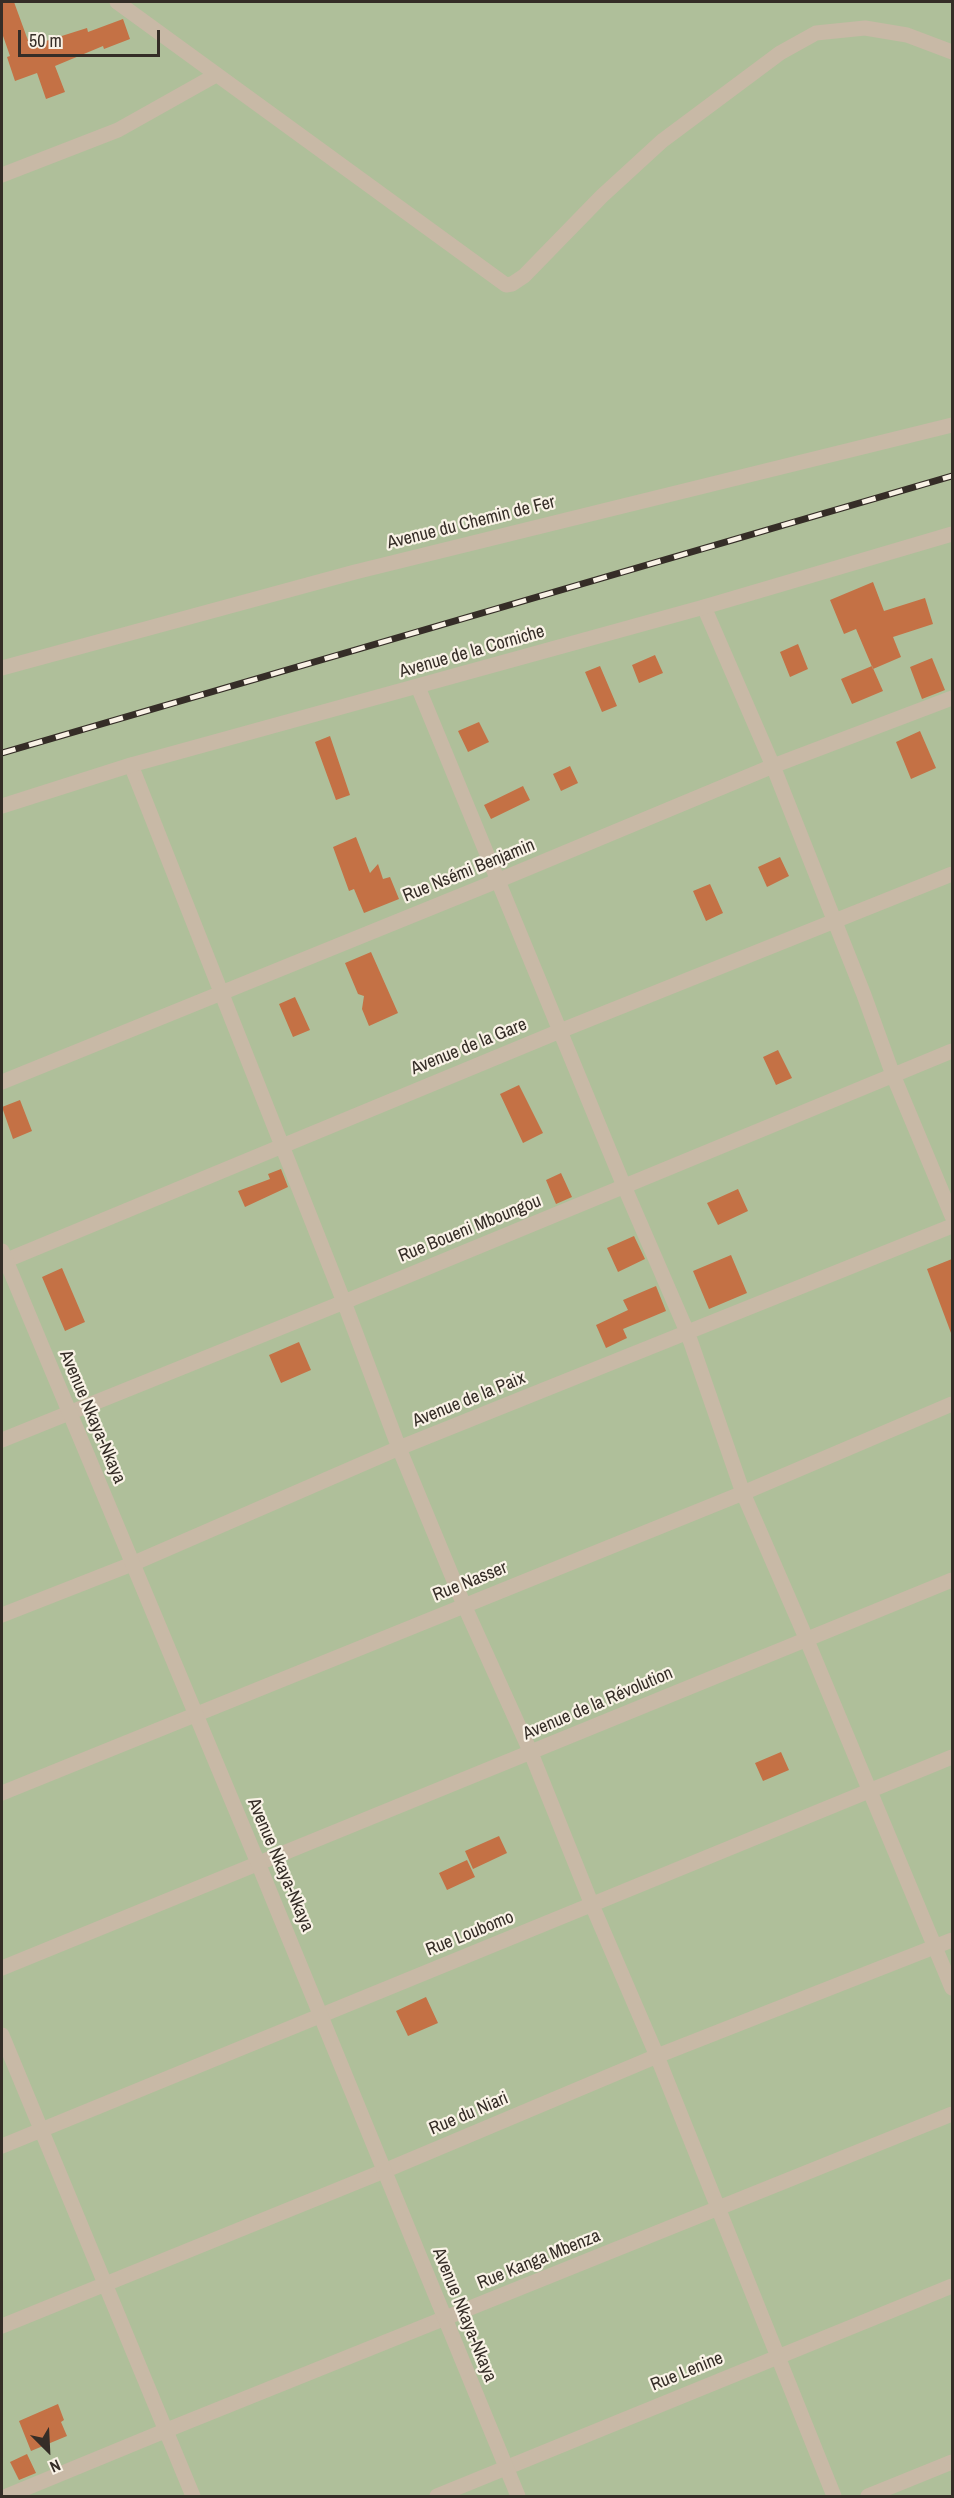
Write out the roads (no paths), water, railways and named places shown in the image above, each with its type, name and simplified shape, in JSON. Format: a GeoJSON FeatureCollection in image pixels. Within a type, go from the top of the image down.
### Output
{"type":"FeatureCollection","features":[{"type":"Feature","properties":{"kind":"street"},"geometry":{"type":"LineString","coordinates":[[117,2],[506,285],[512,285],[524,276],[602,196],[662,141],[780,53],[816,33],[865,28],[907,35],[952,52]]}},
{"type":"Feature","properties":{"kind":"street"},"geometry":{"type":"LineString","coordinates":[[2,175],[118,130],[216,75]]}},
{"type":"Feature","properties":{"kind":"street","name":"Avenue du Chemin de Fer"},"geometry":{"type":"LineString","coordinates":[[2,668],[355,572],[952,425]]}},
{"type":"Feature","properties":{"kind":"street","name":"Avenue de la Corniche"},"geometry":{"type":"LineString","coordinates":[[2,806],[131,765],[704,607],[952,534]]}},
{"type":"Feature","properties":{"kind":"street"},"geometry":{"type":"LineString","coordinates":[[704,607],[773,766],[893,1075],[952,1216]]}},
{"type":"Feature","properties":{"kind":"street"},"geometry":{"type":"LineString","coordinates":[[418,687],[624,1186],[688,1334],[743,1493],[952,1988]]}},
{"type":"Feature","properties":{"kind":"street","name":"Rue Nsémi Benjamin"},"geometry":{"type":"LineString","coordinates":[[2,1082],[773,766],[952,698]]}},
{"type":"Feature","properties":{"kind":"street"},"geometry":{"type":"LineString","coordinates":[[131,765],[344,1302],[399,1448],[464,1605],[531,1753],[592,1905],[657,2056],[834,2496]]}},
{"type":"Feature","properties":{"kind":"street","name":"Avenue de la Gare"},"geometry":{"type":"LineString","coordinates":[[3,1258],[952,874]]}},
{"type":"Feature","properties":{"kind":"street","name":"Rue Boueni Mboungou"},"geometry":{"type":"LineString","coordinates":[[2,1440],[952,1052]]}},
{"type":"Feature","properties":{"kind":"street","name":"Avenue de la Paix"},"geometry":{"type":"LineString","coordinates":[[2,1615],[132,1564],[399,1448],[688,1334],[952,1226]]}},
{"type":"Feature","properties":{"kind":"street","name":"Avenue Nkaya-Nkaya"},"geometry":{"type":"LineString","coordinates":[[3,1258],[258,1863],[518,2496]]}},
{"type":"Feature","properties":{"kind":"street","name":"Rue Nasser"},"geometry":{"type":"LineString","coordinates":[[2,1793],[743,1493],[952,1404]]}},
{"type":"Feature","properties":{"kind":"street","name":"Avenue de la Révolution"},"geometry":{"type":"LineString","coordinates":[[2,1968],[952,1580]]}},
{"type":"Feature","properties":{"kind":"street","name":"Rue Loubomo"},"geometry":{"type":"LineString","coordinates":[[2,2146],[952,1757]]}},
{"type":"Feature","properties":{"kind":"street","name":"Rue du Niari"},"geometry":{"type":"LineString","coordinates":[[2,2326],[384,2171],[657,2056],[934,1945],[952,1940]]}},
{"type":"Feature","properties":{"kind":"street"},"geometry":{"type":"LineString","coordinates":[[2,2035],[193,2496]]}},
{"type":"Feature","properties":{"kind":"street","name":"Rue Kanga Mbenza"},"geometry":{"type":"LineString","coordinates":[[7,2496],[952,2114]]}},
{"type":"Feature","properties":{"kind":"street","name":"Rue Lenine"},"geometry":{"type":"LineString","coordinates":[[437,2496],[952,2286]]}},
{"type":"Feature","properties":{"kind":"street"},"geometry":{"type":"LineString","coordinates":[[868,2496],[952,2462]]}},
{"type":"Feature","properties":{"kind":"railway"},"geometry":{"type":"LineString","coordinates":[[2,753],[952,476]]}}]}
